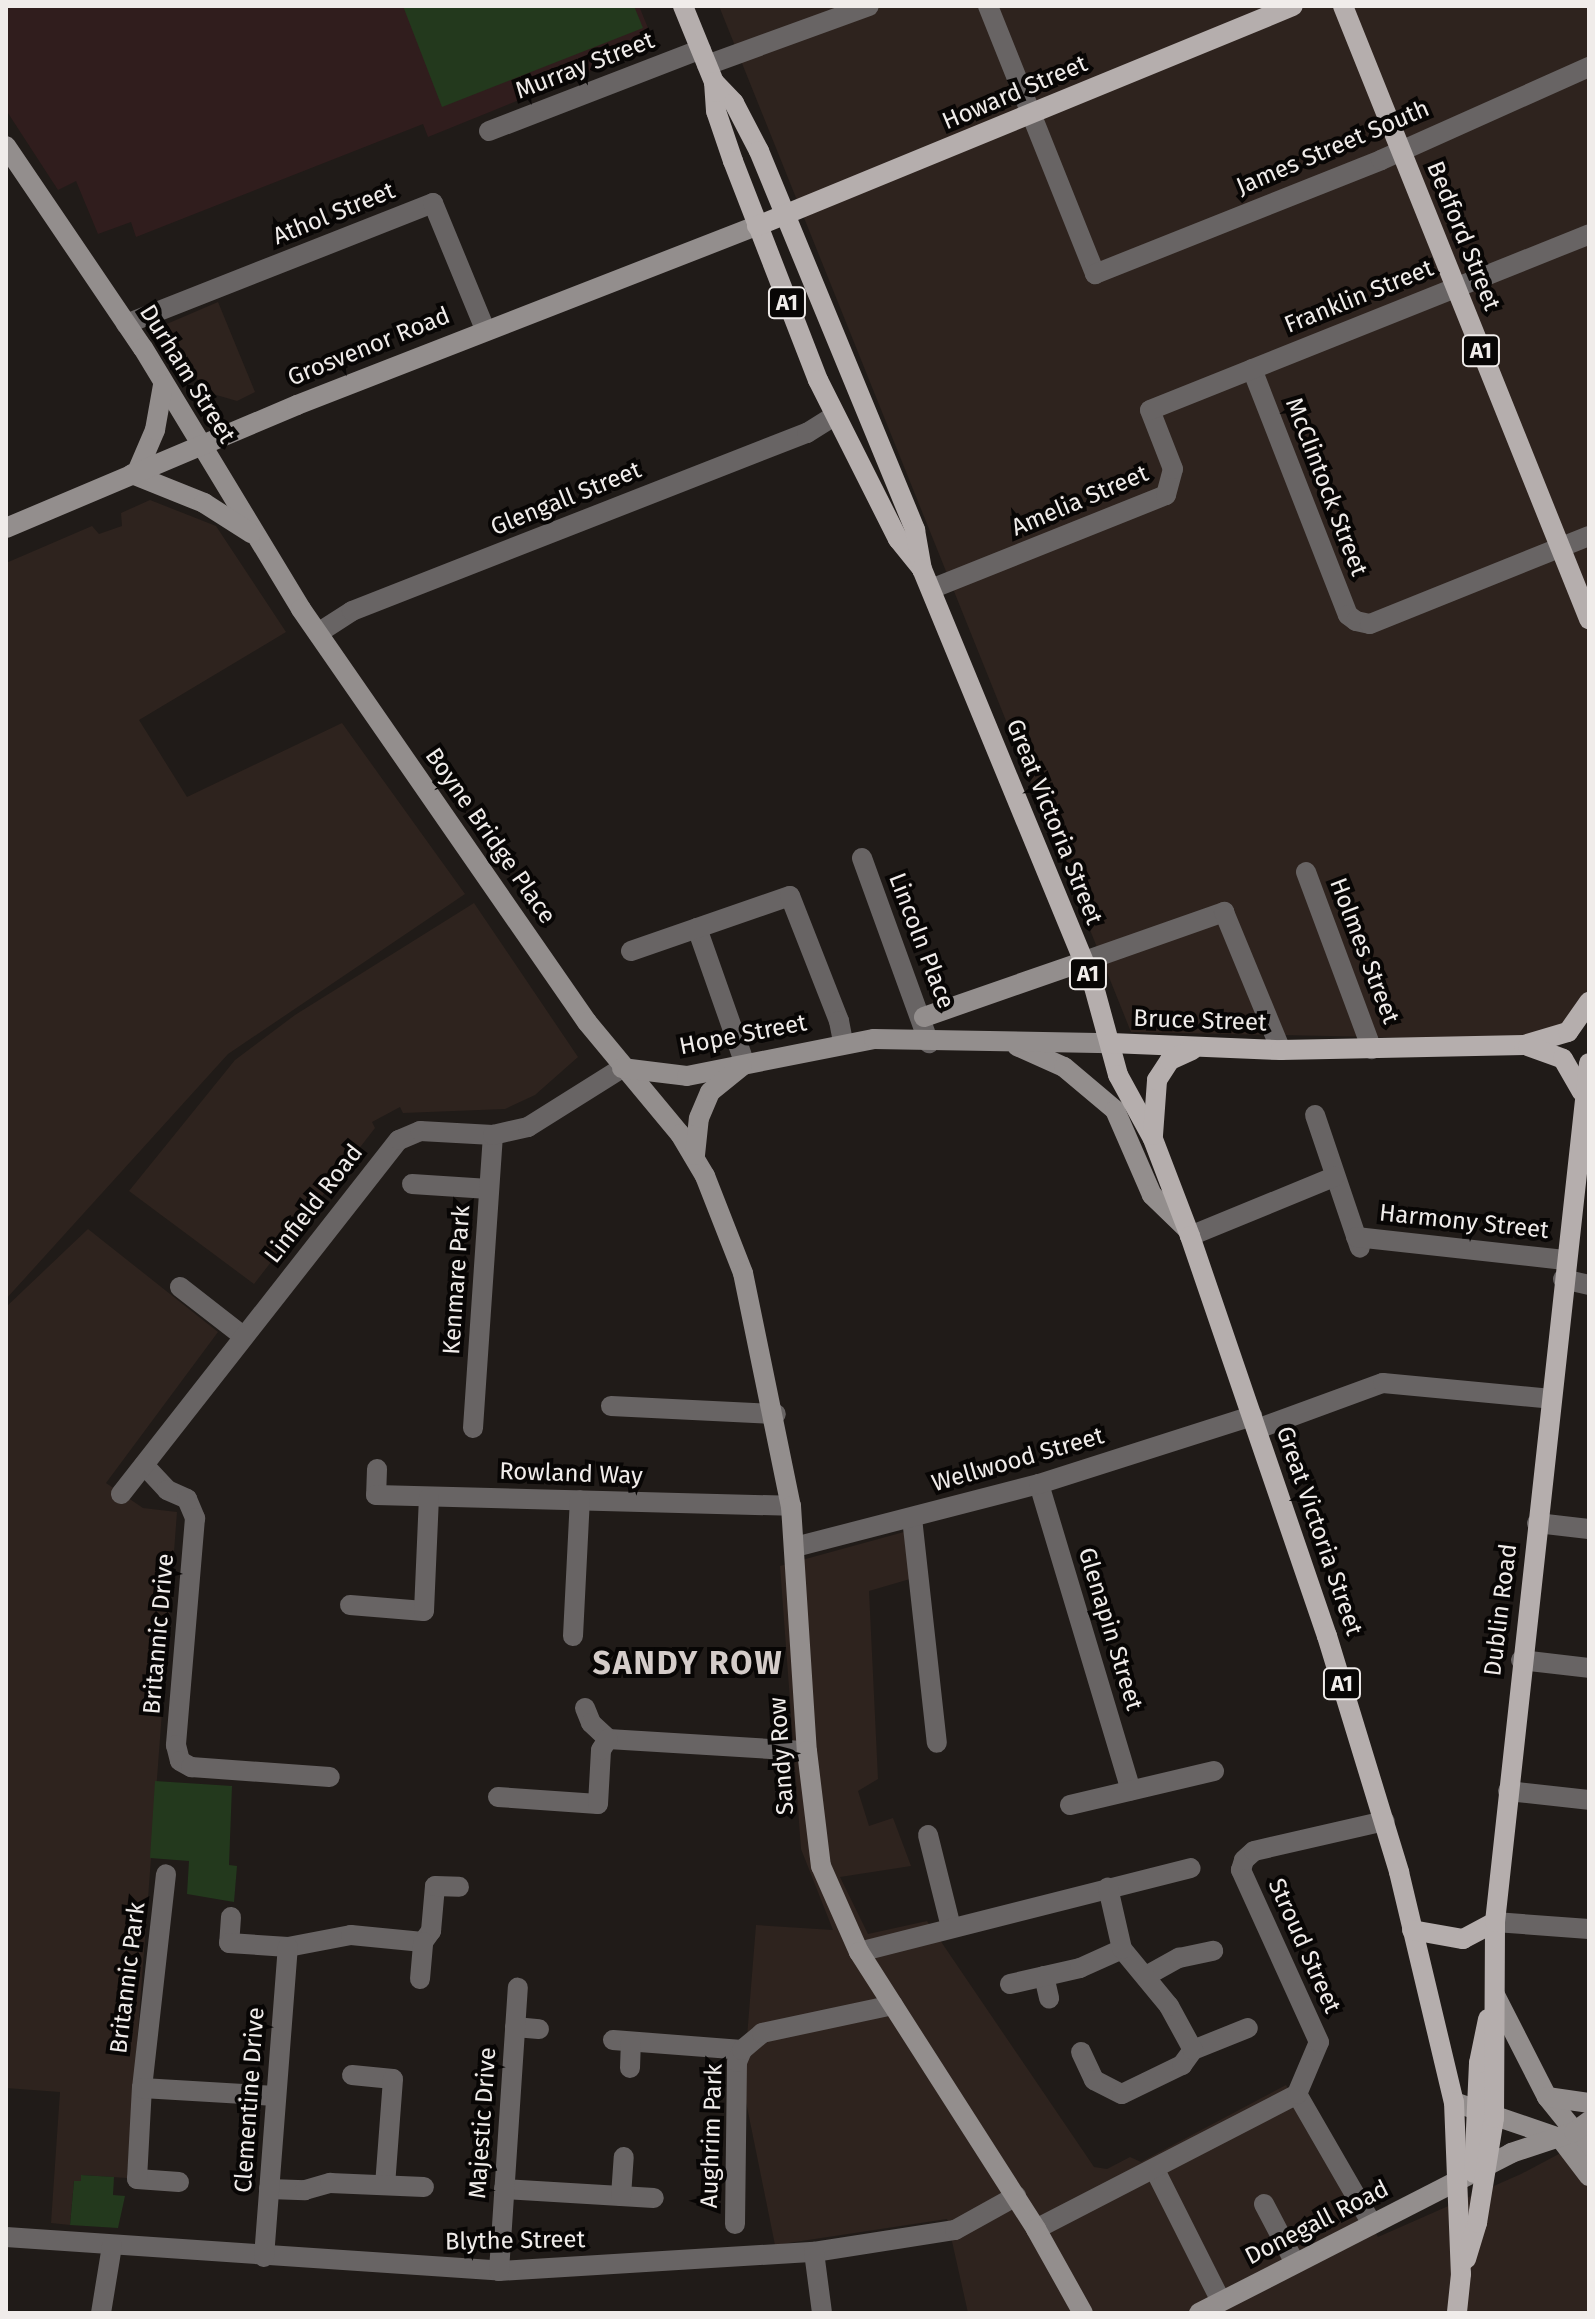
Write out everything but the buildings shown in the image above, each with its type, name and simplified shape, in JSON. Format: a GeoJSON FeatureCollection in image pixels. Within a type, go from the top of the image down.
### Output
{"type":"FeatureCollection","features":[{"type":"Feature","properties":{"kind":"main road","name":"A1"},"geometry":{"type":"LineString","coordinates":[[683,6],[707,66],[716,111],[757,226]]}},
{"type":"Feature","properties":{"kind":"main road","name":"Howard Street"},"geometry":{"type":"LineString","coordinates":[[757,226],[1293,6]]}},
{"type":"Feature","properties":{"kind":"main road","name":"Bedford Street"},"geometry":{"type":"LineString","coordinates":[[1343,6],[1589,619]]}},
{"type":"Feature","properties":{"kind":"main road","name":"A1"},"geometry":{"type":"LineString","coordinates":[[707,66],[734,103],[785,215]]}},
{"type":"Feature","properties":{"kind":"main road","name":"Durham Street"},"geometry":{"type":"LineString","coordinates":[[6,146],[126,324],[318,633]]}},
{"type":"Feature","properties":{"kind":"main road","name":"Great Victoria Street"},"geometry":{"type":"LineString","coordinates":[[785,215],[915,530],[922,569],[1082,962],[1128,1100],[1153,1139],[1255,1422],[1385,1821],[1473,2173]]}},
{"type":"Feature","properties":{"kind":"main road","name":"Great Victoria Street"},"geometry":{"type":"LineString","coordinates":[[757,226],[834,416],[898,539],[922,569]]}},
{"type":"Feature","properties":{"kind":"main road","name":"Grosvenor Road"},"geometry":{"type":"LineString","coordinates":[[6,528],[485,329],[757,226]]}},
{"type":"Feature","properties":{"kind":"main road"},"geometry":{"type":"LineString","coordinates":[[163,385],[155,430],[134,473],[204,503],[258,538]]}},
{"type":"Feature","properties":{"kind":"main road","name":"Boyne Bridge Place"},"geometry":{"type":"LineString","coordinates":[[318,633],[622,1068]]}},
{"type":"Feature","properties":{"kind":"main road"},"geometry":{"type":"LineString","coordinates":[[924,1017],[1082,962]]}},
{"type":"Feature","properties":{"kind":"main road","name":"Bruce Street"},"geometry":{"type":"LineString","coordinates":[[874,1039],[1015,1046],[1111,1043],[1197,1049],[1281,1050],[1524,1045],[1568,1032],[1589,1002]]}},
{"type":"Feature","properties":{"kind":"main road","name":"Hope Street"},"geometry":{"type":"LineString","coordinates":[[622,1068],[687,1076],[843,1042],[874,1039]]}},
{"type":"Feature","properties":{"kind":"main road","name":"Bruce Street"},"geometry":{"type":"LineString","coordinates":[[1524,1045],[1563,1059],[1582,1092]]}},
{"type":"Feature","properties":{"kind":"main road"},"geometry":{"type":"LineString","coordinates":[[1015,1046],[1064,1067],[1106,1101],[1152,1195],[1188,1233]]}},
{"type":"Feature","properties":{"kind":"main road","name":"Great Victoria Street"},"geometry":{"type":"LineString","coordinates":[[1153,1139],[1151,1109],[1157,1080],[1170,1060],[1197,1049]]}},
{"type":"Feature","properties":{"kind":"main road","name":"Dublin Road"},"geometry":{"type":"LineString","coordinates":[[1473,2173],[1485,2116],[1495,1990],[1495,1922],[1582,1092],[1589,1063]]}},
{"type":"Feature","properties":{"kind":"main road"},"geometry":{"type":"LineString","coordinates":[[695,1155],[699,1118],[710,1092],[745,1064]]}},
{"type":"Feature","properties":{"kind":"main road","name":"Sandy Row"},"geometry":{"type":"LineString","coordinates":[[622,1068],[695,1155],[743,1273],[776,1414],[791,1506],[807,1751],[821,1866],[859,1952],[1016,2196],[1083,2313]]}},
{"type":"Feature","properties":{"kind":"main road"},"geometry":{"type":"LineString","coordinates":[[1412,1930],[1463,1939],[1495,1922]]}},
{"type":"Feature","properties":{"kind":"main road"},"geometry":{"type":"LineString","coordinates":[[1495,1990],[1547,2097],[1589,2149]]}},
{"type":"Feature","properties":{"kind":"main road"},"geometry":{"type":"LineString","coordinates":[[1547,2097],[1589,2103]]}},
{"type":"Feature","properties":{"kind":"main road"},"geometry":{"type":"LineString","coordinates":[[1454,2102],[1485,2116],[1574,2130]]}},
{"type":"Feature","properties":{"kind":"main road"},"geometry":{"type":"LineString","coordinates":[[1574,2130],[1589,2176]]}},
{"type":"Feature","properties":{"kind":"main road","name":"Donegall Road"},"geometry":{"type":"LineString","coordinates":[[1199,2313],[1473,2173],[1574,2130]]}},
{"type":"Feature","properties":{"kind":"main road","name":"A1"},"geometry":{"type":"LineString","coordinates":[[1461,2274],[1473,2173]]}},
{"type":"Feature","properties":{"kind":"main road","name":"A1"},"geometry":{"type":"LineString","coordinates":[[1457,2313],[1473,2173]]}},
{"type":"Feature","properties":{"kind":"street","name":"Murray Street"},"geometry":{"type":"LineString","coordinates":[[489,131],[707,66],[869,6]]}},
{"type":"Feature","properties":{"kind":"street"},"geometry":{"type":"LineString","coordinates":[[988,6],[1032,114]]}},
{"type":"Feature","properties":{"kind":"street","name":"James Street South"},"geometry":{"type":"LineString","coordinates":[[1032,114],[1095,274],[1400,152],[1589,67]]}},
{"type":"Feature","properties":{"kind":"street","name":"Athol Street"},"geometry":{"type":"LineString","coordinates":[[126,324],[433,203],[485,329]]}},
{"type":"Feature","properties":{"kind":"street","name":"Franklin Street"},"geometry":{"type":"LineString","coordinates":[[1150,410],[1589,234]]}},
{"type":"Feature","properties":{"kind":"street","name":"McClintock Street"},"geometry":{"type":"LineString","coordinates":[[1252,369],[1348,615],[1356,621],[1370,624],[1562,549]]}},
{"type":"Feature","properties":{"kind":"street","name":"Amelia Street"},"geometry":{"type":"LineString","coordinates":[[931,589],[1166,495],[1173,469],[1150,410]]}},
{"type":"Feature","properties":{"kind":"street","name":"Glengall Street"},"geometry":{"type":"LineString","coordinates":[[318,633],[352,611],[807,433],[834,416]]}},
{"type":"Feature","properties":{"kind":"street"},"geometry":{"type":"LineString","coordinates":[[1562,549],[1589,536]]}},
{"type":"Feature","properties":{"kind":"street","name":"Lincoln Place"},"geometry":{"type":"LineString","coordinates":[[862,858],[924,1017],[929,1043]]}},
{"type":"Feature","properties":{"kind":"street","name":"Holmes Street"},"geometry":{"type":"LineString","coordinates":[[1306,872],[1372,1049]]}},
{"type":"Feature","properties":{"kind":"street"},"geometry":{"type":"LineString","coordinates":[[631,951],[790,896],[839,1021],[843,1042]]}},
{"type":"Feature","properties":{"kind":"street"},"geometry":{"type":"LineString","coordinates":[[1082,962],[1224,912],[1281,1050]]}},
{"type":"Feature","properties":{"kind":"street"},"geometry":{"type":"LineString","coordinates":[[697,928],[745,1064]]}},
{"type":"Feature","properties":{"kind":"street","name":"Linfield Road"},"geometry":{"type":"LineString","coordinates":[[121,1494],[399,1140],[420,1131],[493,1135],[528,1127],[622,1068]]}},
{"type":"Feature","properties":{"kind":"street"},"geometry":{"type":"LineString","coordinates":[[1188,1233],[1334,1177],[1315,1115]]}},
{"type":"Feature","properties":{"kind":"street","name":"Kenmare Park"},"geometry":{"type":"LineString","coordinates":[[473,1428],[493,1135]]}},
{"type":"Feature","properties":{"kind":"street","name":"Harmony Street"},"geometry":{"type":"LineString","coordinates":[[1334,1177],[1358,1242],[1564,1269],[1589,1285]]}},
{"type":"Feature","properties":{"kind":"street"},"geometry":{"type":"LineString","coordinates":[[412,1184],[489,1189]]}},
{"type":"Feature","properties":{"kind":"street"},"geometry":{"type":"LineString","coordinates":[[180,1287],[243,1336]]}},
{"type":"Feature","properties":{"kind":"street","name":"Wellwood Street"},"geometry":{"type":"LineString","coordinates":[[795,1547],[1039,1484],[1383,1383],[1551,1399]]}},
{"type":"Feature","properties":{"kind":"street"},"geometry":{"type":"LineString","coordinates":[[611,1406],[776,1414]]}},
{"type":"Feature","properties":{"kind":"street","name":"Britannic Drive"},"geometry":{"type":"LineString","coordinates":[[144,1465],[167,1490],[187,1499],[195,1518],[177,1756],[185,1766],[330,1777]]}},
{"type":"Feature","properties":{"kind":"street","name":"Rowland Way"},"geometry":{"type":"LineString","coordinates":[[377,1469],[376,1495],[791,1506]]}},
{"type":"Feature","properties":{"kind":"street","name":"Glenapin Street"},"geometry":{"type":"LineString","coordinates":[[1039,1484],[1131,1790]]}},
{"type":"Feature","properties":{"kind":"street"},"geometry":{"type":"LineString","coordinates":[[350,1605],[424,1611],[429,1498]]}},
{"type":"Feature","properties":{"kind":"street"},"geometry":{"type":"LineString","coordinates":[[573,1636],[580,1500]]}},
{"type":"Feature","properties":{"kind":"street"},"geometry":{"type":"LineString","coordinates":[[912,1518],[937,1743]]}},
{"type":"Feature","properties":{"kind":"street"},"geometry":{"type":"LineString","coordinates":[[1537,1523],[1589,1529]]}},
{"type":"Feature","properties":{"kind":"street"},"geometry":{"type":"LineString","coordinates":[[1521,1660],[1589,1668]]}},
{"type":"Feature","properties":{"kind":"street"},"geometry":{"type":"LineString","coordinates":[[585,1708],[591,1723],[608,1739],[807,1751]]}},
{"type":"Feature","properties":{"kind":"street"},"geometry":{"type":"LineString","coordinates":[[498,1797],[598,1804],[601,1750],[608,1739]]}},
{"type":"Feature","properties":{"kind":"street"},"geometry":{"type":"LineString","coordinates":[[246,1792],[247,1770]]}},
{"type":"Feature","properties":{"kind":"street"},"geometry":{"type":"LineString","coordinates":[[1070,1805],[1214,1771]]}},
{"type":"Feature","properties":{"kind":"street"},"geometry":{"type":"LineString","coordinates":[[1508,1791],[1589,1800]]}},
{"type":"Feature","properties":{"kind":"street","name":"Stroud Street"},"geometry":{"type":"LineString","coordinates":[[1297,2094],[1319,2042],[1241,1870],[1244,1860],[1254,1851],[1385,1821]]}},
{"type":"Feature","properties":{"kind":"street"},"geometry":{"type":"LineString","coordinates":[[928,1835],[951,1927]]}},
{"type":"Feature","properties":{"kind":"street"},"geometry":{"type":"LineString","coordinates":[[859,1952],[1191,1868]]}},
{"type":"Feature","properties":{"kind":"street","name":"Britannic Park"},"geometry":{"type":"LineString","coordinates":[[166,1874],[142,2088],[137,2179],[179,2182]]}},
{"type":"Feature","properties":{"kind":"street"},"geometry":{"type":"LineString","coordinates":[[420,1979],[423,1942],[431,1931],[435,1886],[459,1887]]}},
{"type":"Feature","properties":{"kind":"street"},"geometry":{"type":"LineString","coordinates":[[1108,1888],[1122,1949],[1146,1976],[1193,2050]]}},
{"type":"Feature","properties":{"kind":"street"},"geometry":{"type":"LineString","coordinates":[[231,1917],[229,1943],[288,1947],[351,1935],[423,1942]]}},
{"type":"Feature","properties":{"kind":"street"},"geometry":{"type":"LineString","coordinates":[[1495,1922],[1589,1929]]}},
{"type":"Feature","properties":{"kind":"street","name":"Clementine Drive"},"geometry":{"type":"LineString","coordinates":[[264,2257],[288,1947]]}},
{"type":"Feature","properties":{"kind":"street"},"geometry":{"type":"LineString","coordinates":[[1010,1984],[1080,1968],[1122,1949]]}},
{"type":"Feature","properties":{"kind":"street"},"geometry":{"type":"LineString","coordinates":[[1146,1976],[1179,1958],[1213,1951]]}},
{"type":"Feature","properties":{"kind":"street"},"geometry":{"type":"LineString","coordinates":[[1044,1976],[1049,1998]]}},
{"type":"Feature","properties":{"kind":"street","name":"Majestic Drive"},"geometry":{"type":"LineString","coordinates":[[499,2271],[518,1988]]}},
{"type":"Feature","properties":{"kind":"street"},"geometry":{"type":"LineString","coordinates":[[630,2068],[622,2041],[742,2050],[762,2033],[893,2005]]}},
{"type":"Feature","properties":{"kind":"street","name":"Majestic Drive"},"geometry":{"type":"LineString","coordinates":[[515,2027],[539,2029]]}},
{"type":"Feature","properties":{"kind":"street"},"geometry":{"type":"LineString","coordinates":[[1081,2052],[1094,2080],[1122,2094],[1182,2065],[1193,2050],[1248,2028]]}},
{"type":"Feature","properties":{"kind":"street","name":"Aughrim Park"},"geometry":{"type":"LineString","coordinates":[[735,2224],[737,2062],[742,2050]]}},
{"type":"Feature","properties":{"kind":"street"},"geometry":{"type":"LineString","coordinates":[[352,2075],[393,2079],[385,2185]]}},
{"type":"Feature","properties":{"kind":"street"},"geometry":{"type":"LineString","coordinates":[[142,2088],[276,2096]]}},
{"type":"Feature","properties":{"kind":"street"},"geometry":{"type":"LineString","coordinates":[[1036,2229],[1297,2094],[1372,2224]]}},
{"type":"Feature","properties":{"kind":"street"},"geometry":{"type":"LineString","coordinates":[[621,2196],[624,2157]]}},
{"type":"Feature","properties":{"kind":"street"},"geometry":{"type":"LineString","coordinates":[[1155,2170],[1221,2301]]}},
{"type":"Feature","properties":{"kind":"street"},"geometry":{"type":"LineString","coordinates":[[269,2189],[305,2190],[330,2183],[424,2187]]}},
{"type":"Feature","properties":{"kind":"street"},"geometry":{"type":"LineString","coordinates":[[504,2189],[654,2198]]}},
{"type":"Feature","properties":{"kind":"street","name":"Blythe Street"},"geometry":{"type":"LineString","coordinates":[[6,2237],[499,2271],[814,2252],[955,2230],[1016,2196]]}},
{"type":"Feature","properties":{"kind":"street"},"geometry":{"type":"LineString","coordinates":[[1264,2204],[1295,2263]]}},
{"type":"Feature","properties":{"kind":"street"},"geometry":{"type":"LineString","coordinates":[[101,2313],[112,2246]]}},
{"type":"Feature","properties":{"kind":"street"},"geometry":{"type":"LineString","coordinates":[[814,2252],[822,2313]]}},
{"type":"Feature","properties":{"kind":"shaded area"},"geometry":{"type":"Polygon","coordinates":[[[6,6],[639,6],[655,45],[428,137],[423,124],[136,237],[131,222],[98,234],[76,181],[58,190],[6,110],[6,6]]]}},
{"type":"Feature","properties":{"kind":"shaded area"},"geometry":{"type":"Polygon","coordinates":[[[719,6],[1589,6],[1589,1002],[1580,1019],[1518,1040],[1131,1032],[719,6]]]}},
{"type":"Feature","properties":{"kind":"shaded area"},"geometry":{"type":"Polygon","coordinates":[[[218,302],[255,392],[237,401],[206,392],[162,326],[218,302]]]}},
{"type":"Feature","properties":{"kind":"shaded area"},"geometry":{"type":"Polygon","coordinates":[[[150,500],[216,526],[286,632],[139,720],[187,797],[342,723],[465,894],[228,1054],[6,1299],[6,563],[92,526],[99,534],[122,526],[121,513],[150,500]]]}},
{"type":"Feature","properties":{"kind":"shaded area"},"geometry":{"type":"Polygon","coordinates":[[[474,903],[578,1057],[535,1095],[505,1109],[403,1113],[400,1107],[372,1122],[375,1128],[254,1284],[129,1191],[235,1060],[295,1015],[474,903]]]}},
{"type":"Feature","properties":{"kind":"shaded area"},"geometry":{"type":"Polygon","coordinates":[[[88,1229],[218,1332],[106,1483],[143,1508],[177,1512],[127,2178],[82,2175],[81,2181],[74,2181],[70,2225],[51,2223],[60,2092],[6,2088],[6,1307],[88,1229]]]}},
{"type":"Feature","properties":{"kind":"shaded area"},"geometry":{"type":"Polygon","coordinates":[[[904,1532],[910,1579],[869,1591],[878,1779],[858,1791],[869,1826],[893,1818],[911,1866],[840,1877],[868,1934],[927,1921],[1094,2167],[1107,2169],[1130,2157],[1141,2162],[1286,2085],[1378,2237],[1521,2174],[1589,2138],[1589,2313],[968,2313],[947,2219],[775,2245],[743,2087],[756,1925],[833,1930],[801,1849],[780,1566],[904,1532]]]}},
{"type":"Feature","properties":{"kind":"green space"},"geometry":{"type":"Polygon","coordinates":[[[403,6],[634,6],[643,28],[442,107],[403,6]]]}},
{"type":"Feature","properties":{"kind":"green space"},"geometry":{"type":"Polygon","coordinates":[[[155,1781],[232,1786],[229,1865],[237,1866],[234,1902],[187,1894],[189,1861],[150,1858],[155,1781]]]}},
{"type":"Feature","properties":{"kind":"green space"},"geometry":{"type":"Polygon","coordinates":[[[81,2175],[114,2177],[113,2195],[125,2196],[118,2228],[70,2225],[74,2181],[81,2181],[81,2175]]]}},
{"type":"Feature","properties":{"kind":"district","name":"SANDY ROW"},"geometry":{"type":"Point","coordinates":[688,1663]}}]}
